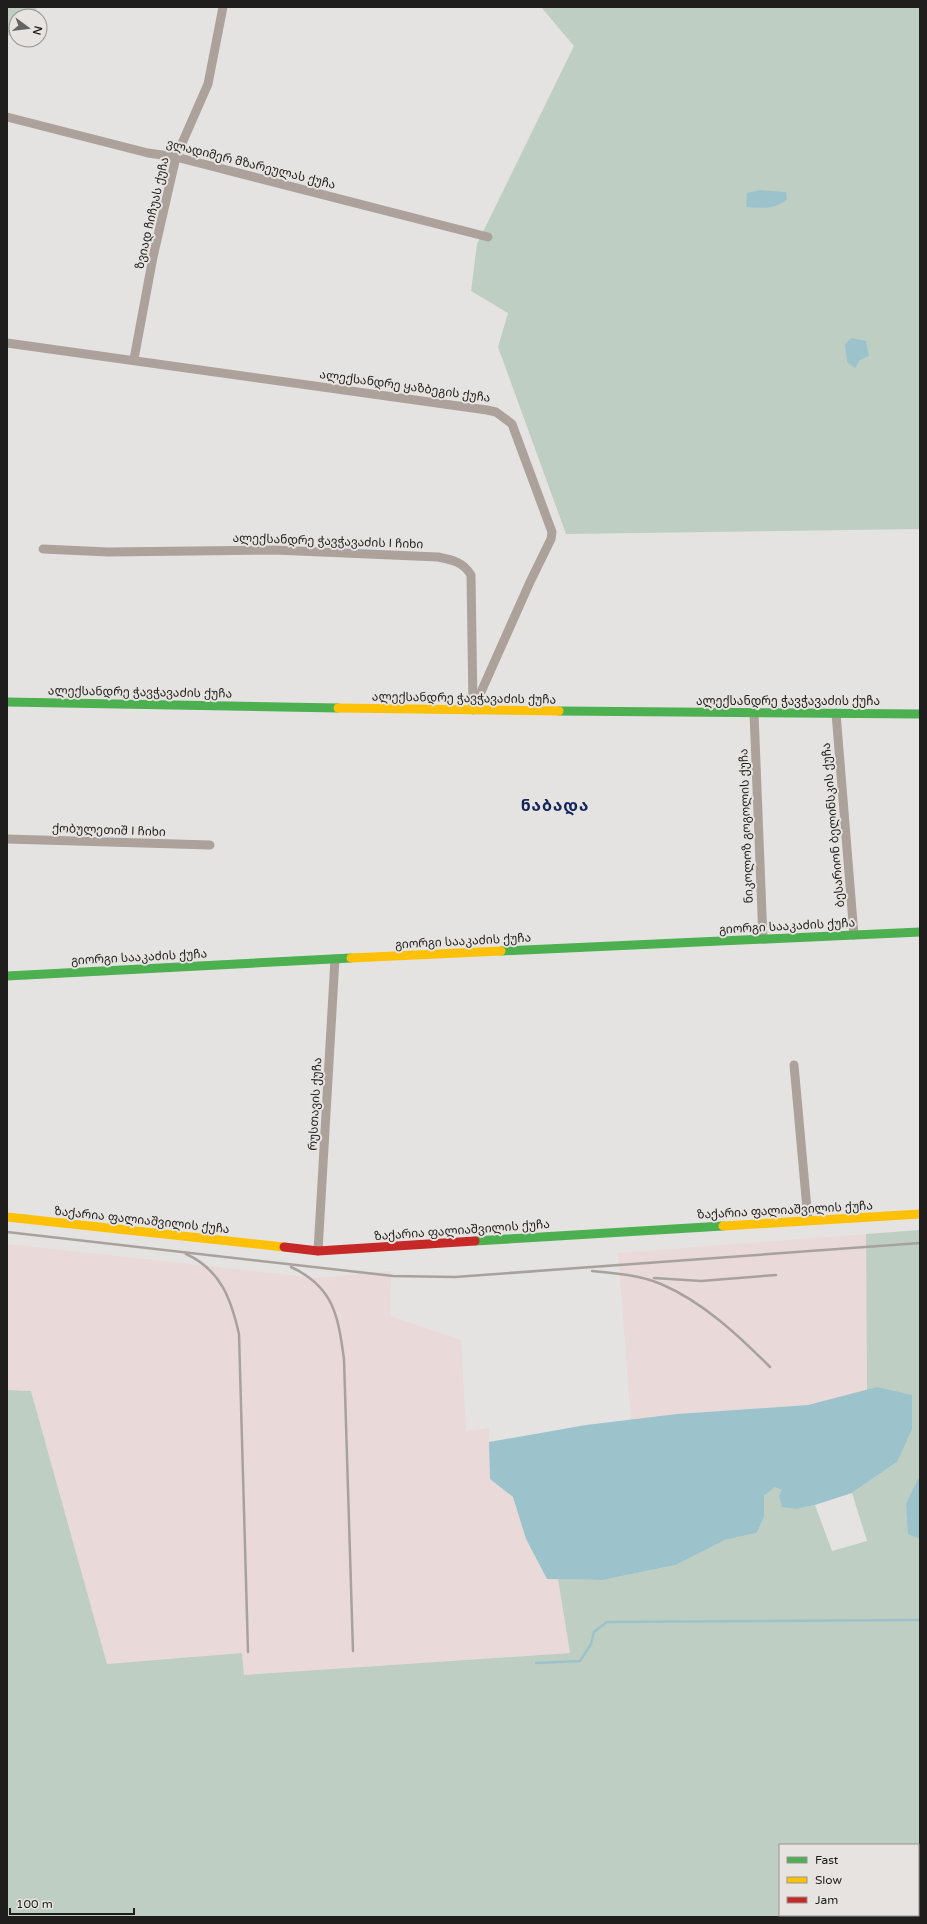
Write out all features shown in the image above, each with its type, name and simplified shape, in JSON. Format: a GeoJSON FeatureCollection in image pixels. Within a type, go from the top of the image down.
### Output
{"type":"FeatureCollection","features":[{"type":"Feature","properties":{"kind":"street","name":"ზვიად ჩიჩუას ქუჩა"},"geometry":{"type":"LineString","coordinates":[[134,360],[153,257],[176,157],[208,84],[223,7]]}},
{"type":"Feature","properties":{"kind":"street","name":"ვლადიმერ მზარეულას ქუჩა"},"geometry":{"type":"LineString","coordinates":[[7,117],[148,153],[176,157],[488,237]]}},
{"type":"Feature","properties":{"kind":"street","name":"ალექსანდრე ყაზბეგის ქუჩა"},"geometry":{"type":"LineString","coordinates":[[7,343],[487,410],[496,412],[512,424],[552,532],[551,539],[530,582],[473,710]]}},
{"type":"Feature","properties":{"kind":"street","name":"ალექსანდრე ჭავჭავაძის I ჩიხი"},"geometry":{"type":"LineString","coordinates":[[43,548],[108,552],[274,550],[438,557],[459,562],[466,567],[471,575],[473,710]]}},
{"type":"Feature","properties":{"kind":"street","name":"ალექსანდრე ჭავჭავაძის ქუჩა"},"geometry":{"type":"LineString","coordinates":[[7,702],[473,710],[920,714]]}},
{"type":"Feature","properties":{"kind":"street","name":"ნიკოლოზ გოგოლის ქუჩა"},"geometry":{"type":"LineString","coordinates":[[754,713],[763,939]]}},
{"type":"Feature","properties":{"kind":"street","name":"ბესარიონ ბელინსკის ქუჩა"},"geometry":{"type":"LineString","coordinates":[[836,713],[854,935]]}},
{"type":"Feature","properties":{"kind":"street","name":"ქობულეთიშ I ჩიხი"},"geometry":{"type":"LineString","coordinates":[[7,839],[210,845]]}},
{"type":"Feature","properties":{"kind":"street","name":"გიორგი სააკაძის ქუჩა"},"geometry":{"type":"LineString","coordinates":[[7,976],[920,932]]}},
{"type":"Feature","properties":{"kind":"street","name":"რუსთავის ქუჩა"},"geometry":{"type":"LineString","coordinates":[[318,1251],[335,959]]}},
{"type":"Feature","properties":{"kind":"street"},"geometry":{"type":"LineString","coordinates":[[794,1065],[808,1220]]}},
{"type":"Feature","properties":{"kind":"street","name":"ზაქარია ფალიაშვილის ქუჩა"},"geometry":{"type":"LineString","coordinates":[[7,1217],[318,1251],[920,1214]]}},
{"type":"Feature","properties":{"kind":"shaded area"},"geometry":{"type":"Polygon","coordinates":[[[866,1234],[867,1390],[808,1405],[677,1414],[631,1420],[618,1253],[866,1234]]]}},
{"type":"Feature","properties":{"kind":"shaded area"},"geometry":{"type":"Polygon","coordinates":[[[7,1244],[317,1278],[391,1271],[390,1316],[461,1340],[466,1431],[489,1428],[490,1479],[513,1497],[526,1539],[547,1579],[558,1579],[570,1653],[243,1675],[242,1653],[107,1664],[31,1391],[7,1390],[7,1244]]]}},
{"type":"Feature","properties":{"kind":"green space"},"geometry":{"type":"Polygon","coordinates":[[[7,7],[37,7],[8,8],[7,35],[7,7]]]}},
{"type":"Feature","properties":{"kind":"green space"},"geometry":{"type":"Polygon","coordinates":[[[541,7],[920,7],[920,529],[566,534],[498,347],[508,313],[471,291],[477,244],[574,46],[541,7]]]}},
{"type":"Feature","properties":{"kind":"green space"},"geometry":{"type":"Polygon","coordinates":[[[920,1230],[920,1917],[7,1917],[7,1390],[31,1391],[107,1664],[242,1653],[244,1675],[570,1653],[558,1579],[603,1580],[676,1565],[725,1540],[757,1533],[764,1517],[764,1496],[775,1486],[782,1490],[797,1509],[815,1505],[832,1551],[867,1541],[852,1493],[897,1462],[877,1388],[867,1390],[866,1234],[920,1230]]]}},
{"type":"Feature","properties":{"kind":"water"},"geometry":{"type":"Polygon","coordinates":[[[760,190],[786,192],[787,199],[783,203],[773,207],[746,207],[747,193],[760,190]]]}},
{"type":"Feature","properties":{"kind":"water"},"geometry":{"type":"Polygon","coordinates":[[[852,338],[866,341],[869,356],[860,360],[855,368],[847,362],[845,344],[852,338]]]}},
{"type":"Feature","properties":{"kind":"water"},"geometry":{"type":"Polygon","coordinates":[[[877,1387],[912,1395],[912,1429],[897,1462],[852,1493],[797,1509],[782,1507],[779,1496],[782,1490],[775,1487],[764,1496],[764,1517],[757,1533],[725,1540],[676,1565],[603,1580],[547,1579],[526,1539],[513,1497],[490,1479],[489,1442],[586,1425],[677,1414],[808,1405],[877,1387]]]}},
{"type":"Feature","properties":{"kind":"water"},"geometry":{"type":"Polygon","coordinates":[[[920,1478],[920,1539],[908,1534],[906,1504],[918,1479],[920,1478]]]}},
{"type":"Feature","properties":{"kind":"waterway"},"geometry":{"type":"LineString","coordinates":[[536,1663],[580,1661],[591,1644],[594,1632],[607,1622],[920,1620]]}},
{"type":"Feature","properties":{"kind":"railway"},"geometry":{"type":"LineString","coordinates":[[7,1232],[393,1276],[455,1277],[920,1243]]}},
{"type":"Feature","properties":{"kind":"railway"},"geometry":{"type":"LineString","coordinates":[[186,1254],[208,1268],[223,1287],[232,1309],[239,1334],[248,1652]]}},
{"type":"Feature","properties":{"kind":"railway"},"geometry":{"type":"LineString","coordinates":[[291,1267],[317,1284],[325,1294],[336,1316],[342,1344],[344,1359],[353,1651]]}},
{"type":"Feature","properties":{"kind":"railway"},"geometry":{"type":"LineString","coordinates":[[592,1271],[644,1278],[676,1291],[706,1310],[733,1331],[770,1367]]}},
{"type":"Feature","properties":{"kind":"railway"},"geometry":{"type":"LineString","coordinates":[[654,1278],[701,1281],[776,1275]]}},
{"type":"Feature","properties":{"kind":"traffic: fast"},"geometry":{"type":"LineString","coordinates":[[7,702],[338,708]]}},
{"type":"Feature","properties":{"kind":"traffic: fast"},"geometry":{"type":"LineString","coordinates":[[559,711],[920,714]]}},
{"type":"Feature","properties":{"kind":"traffic: fast"},"geometry":{"type":"LineString","coordinates":[[501,951],[920,932]]}},
{"type":"Feature","properties":{"kind":"traffic: fast"},"geometry":{"type":"LineString","coordinates":[[7,976],[351,958]]}},
{"type":"Feature","properties":{"kind":"traffic: fast"},"geometry":{"type":"LineString","coordinates":[[475,1241],[723,1226]]}},
{"type":"Feature","properties":{"kind":"traffic: slow"},"geometry":{"type":"LineString","coordinates":[[338,708],[559,711]]}},
{"type":"Feature","properties":{"kind":"traffic: slow"},"geometry":{"type":"LineString","coordinates":[[351,958],[501,951]]}},
{"type":"Feature","properties":{"kind":"traffic: slow"},"geometry":{"type":"LineString","coordinates":[[723,1226],[920,1214]]}},
{"type":"Feature","properties":{"kind":"traffic: slow"},"geometry":{"type":"LineString","coordinates":[[7,1217],[284,1247]]}},
{"type":"Feature","properties":{"kind":"traffic: jam"},"geometry":{"type":"LineString","coordinates":[[284,1247],[318,1251],[475,1241]]}},
{"type":"Feature","properties":{"kind":"district","name":"ნაბადა"},"geometry":{"type":"Point","coordinates":[555,806]}}]}
